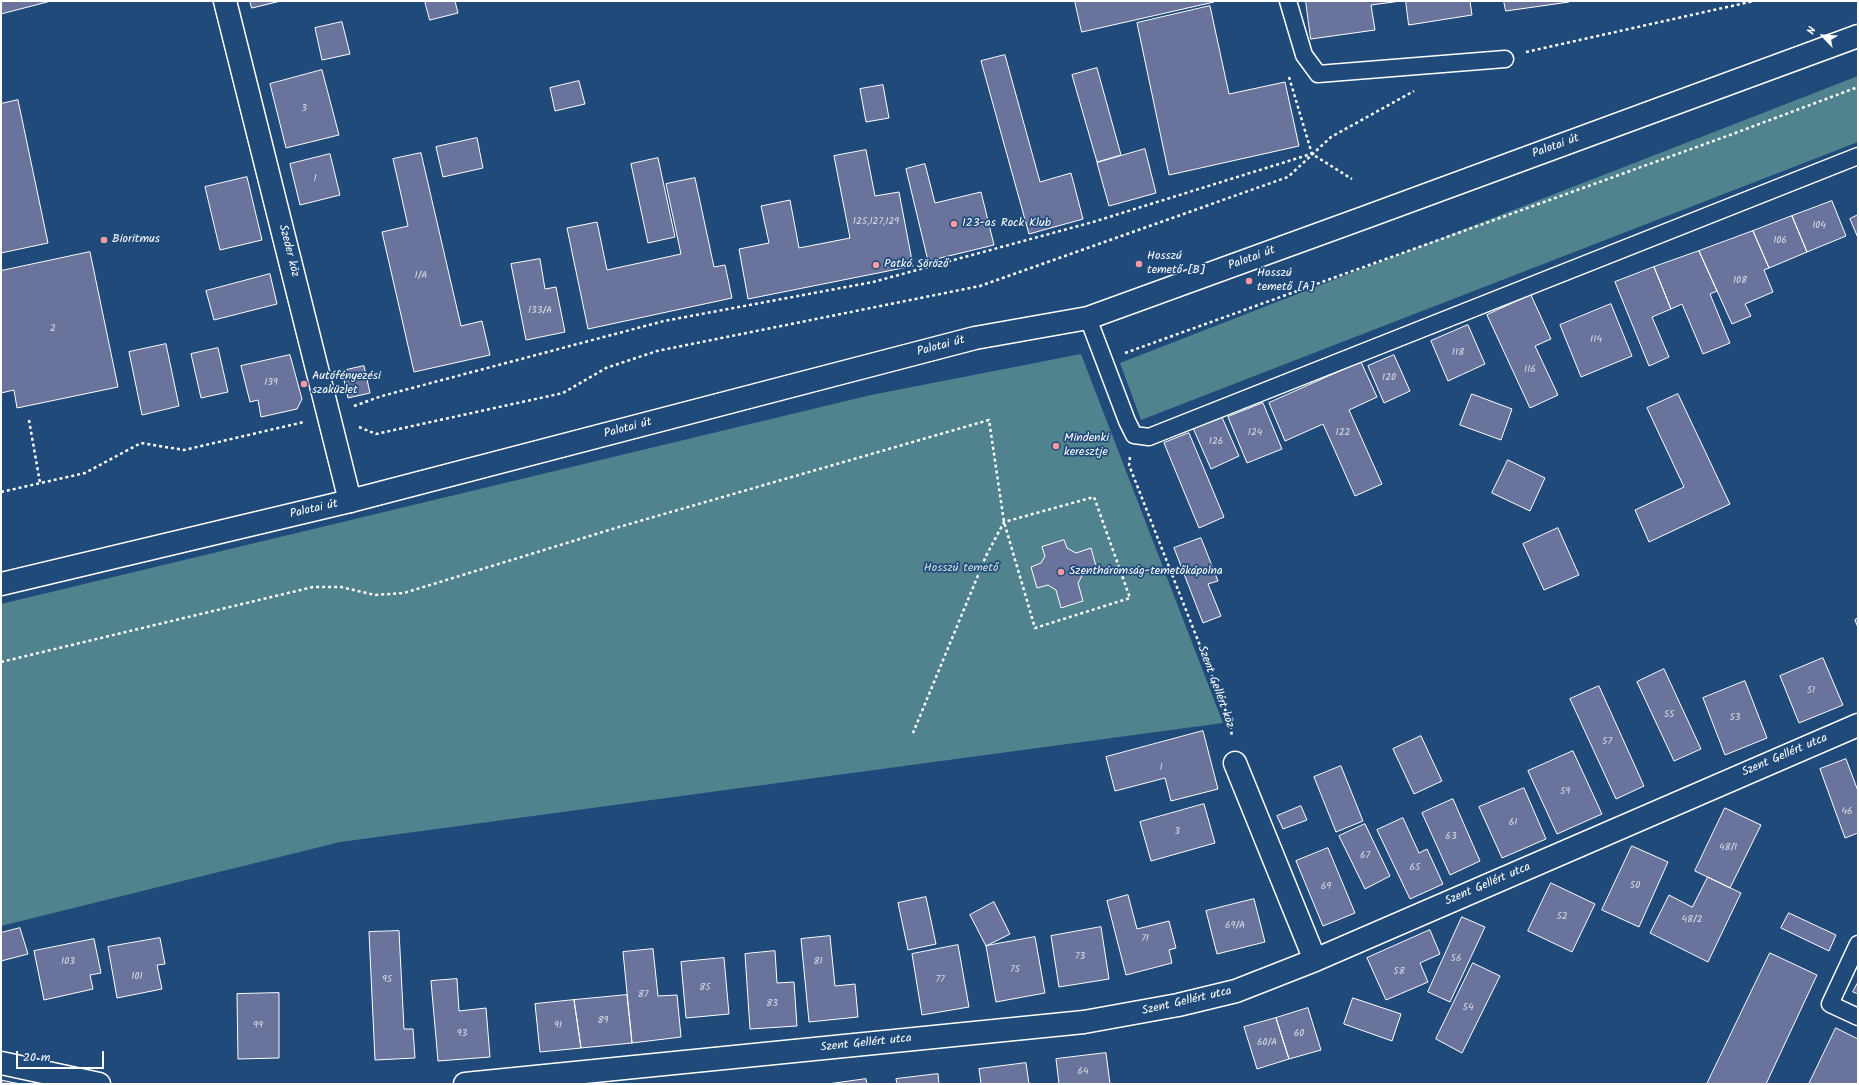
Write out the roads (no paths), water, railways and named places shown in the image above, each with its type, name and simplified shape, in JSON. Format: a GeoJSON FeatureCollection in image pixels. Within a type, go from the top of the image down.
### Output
{"type":"FeatureCollection","features":[{"type":"Feature","properties":{"kind":"street","name":"Szeder köz"},"geometry":{"type":"LineString","coordinates":[[226,1],[350,501]]}},
{"type":"Feature","properties":{"kind":"street","name":"Palotai út"},"geometry":{"type":"LineString","coordinates":[[1,584],[350,501],[975,338],[1088,318],[1374,215],[1858,36]]}},
{"type":"Feature","properties":{"kind":"street","name":"Szent Gellért utca"},"geometry":{"type":"LineString","coordinates":[[464,1084],[1084,1022],[1178,1005],[1236,991],[1315,960],[1858,725]]}},
{"type":"Feature","properties":{"kind":"street"},"geometry":{"type":"LineString","coordinates":[[1236,763],[1315,960]]}},
{"type":"Feature","properties":{"kind":"street"},"geometry":{"type":"LineString","coordinates":[[1,1063],[99,1084]]}},
{"type":"Feature","properties":{"kind":"lane"},"geometry":{"type":"LineString","coordinates":[[1288,1],[1304,55],[1318,74],[1505,59]]}},
{"type":"Feature","properties":{"kind":"lane"},"geometry":{"type":"LineString","coordinates":[[1088,318],[1134,435],[1149,437],[1858,156]]}},
{"type":"Feature","properties":{"kind":"lane"},"geometry":{"type":"LineString","coordinates":[[1858,944],[1830,1004],[1858,1017]]}},
{"type":"Feature","properties":{"kind":"place","name":"123-as Rock Klub"},"geometry":{"type":"Point","coordinates":[954,224]}},
{"type":"Feature","properties":{"kind":"place","name":"Bioritmus"},"geometry":{"type":"Point","coordinates":[104,240]}},
{"type":"Feature","properties":{"kind":"place","name":"Hosszú temető [B]"},"geometry":{"type":"Point","coordinates":[1139,264]}},
{"type":"Feature","properties":{"kind":"place","name":"Patkó Söröző"},"geometry":{"type":"Point","coordinates":[876,265]}},
{"type":"Feature","properties":{"kind":"place","name":"Hosszú temető [A]"},"geometry":{"type":"Point","coordinates":[1249,281]}},
{"type":"Feature","properties":{"kind":"place","name":"Autófényezési szaküzlet"},"geometry":{"type":"Point","coordinates":[304,384]}},
{"type":"Feature","properties":{"kind":"place","name":"Mindenki keresztje"},"geometry":{"type":"Point","coordinates":[1056,446]}},
{"type":"Feature","properties":{"kind":"place","name":"Szentháromság-temetőkápolna"},"geometry":{"type":"Point","coordinates":[1061,572]}},
{"type":"Feature","properties":{"kind":"park label","name":"Hosszú temető"},"geometry":{"type":"Point","coordinates":[961,569]}}]}
